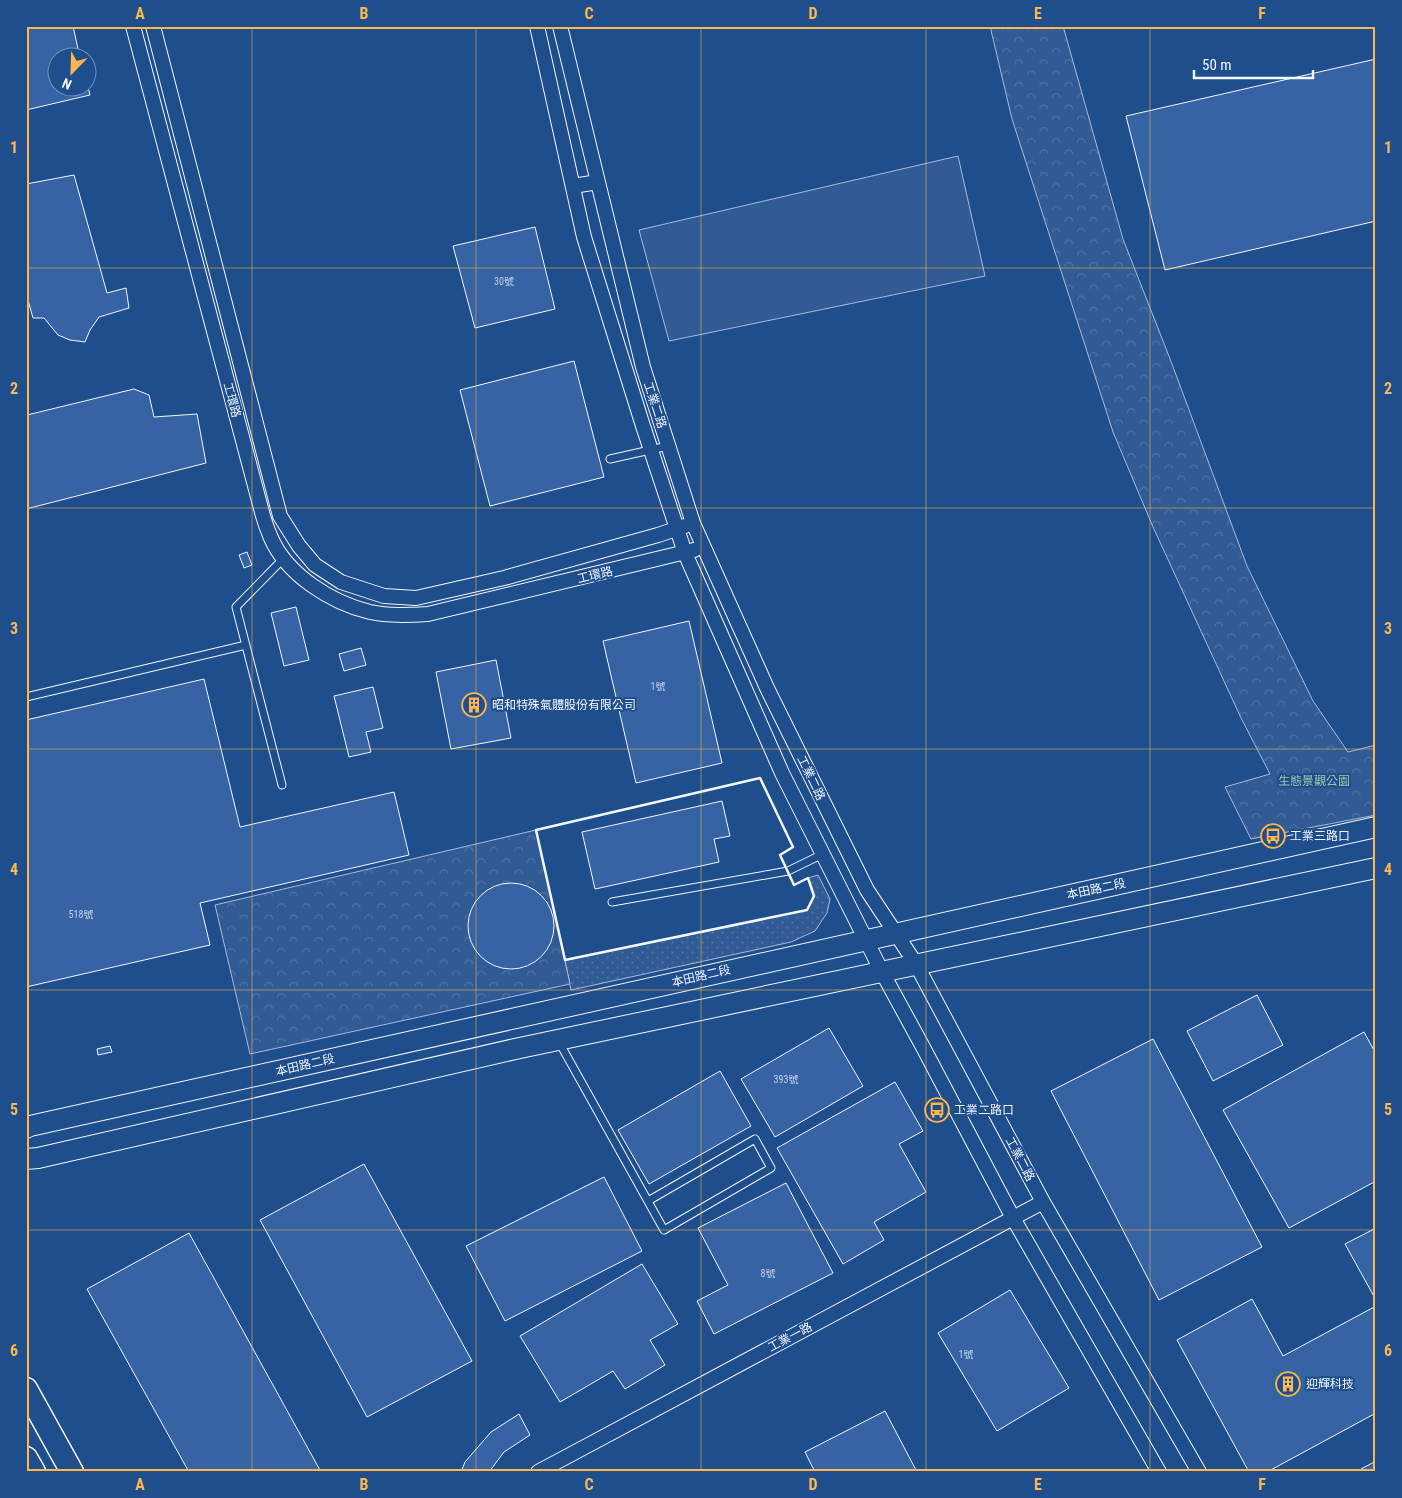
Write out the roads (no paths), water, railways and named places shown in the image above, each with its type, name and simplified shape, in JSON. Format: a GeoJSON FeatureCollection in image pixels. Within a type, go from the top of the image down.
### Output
{"type":"FeatureCollection","features":[{"type":"Feature","properties":{"kind":"main road"},"geometry":{"type":"LineString","coordinates":[[26,1389],[72,1472]]}},
{"type":"Feature","properties":{"kind":"main road"},"geometry":{"type":"LineString","coordinates":[[26,1458],[34,1472]]}},
{"type":"Feature","properties":{"kind":"street","name":"工環路"},"geometry":{"type":"LineString","coordinates":[[133,26],[263,516],[271,540],[300,577],[345,604],[371,612],[400,616],[428,614],[704,548]]}},
{"type":"Feature","properties":{"kind":"street","name":"工環路"},"geometry":{"type":"LineString","coordinates":[[153,26],[280,516],[300,546],[315,564],[341,582],[384,596],[416,598],[482,583],[693,523]]}},
{"type":"Feature","properties":{"kind":"street","name":"工業二路"},"geometry":{"type":"LineString","coordinates":[[537,26],[584,237],[651,450],[686,553],[782,773],[882,972],[1013,1218],[1159,1472]]}},
{"type":"Feature","properties":{"kind":"street","name":"工業二路"},"geometry":{"type":"LineString","coordinates":[[560,26],[643,367],[693,523],[704,548],[770,693],[867,890],[916,964],[1043,1202],[1199,1472]]}},
{"type":"Feature","properties":{"kind":"street"},"geometry":{"type":"LineString","coordinates":[[544,58],[567,53]]}},
{"type":"Feature","properties":{"kind":"street"},"geometry":{"type":"LineString","coordinates":[[149,86],[167,80]]}},
{"type":"Feature","properties":{"kind":"street"},"geometry":{"type":"LineString","coordinates":[[573,186],[598,182]]}},
{"type":"Feature","properties":{"kind":"street"},"geometry":{"type":"LineString","coordinates":[[182,210],[199,205]]}},
{"type":"Feature","properties":{"kind":"street"},"geometry":{"type":"LineString","coordinates":[[202,285],[219,282]]}},
{"type":"Feature","properties":{"kind":"street"},"geometry":{"type":"LineString","coordinates":[[220,355],[236,350]]}},
{"type":"Feature","properties":{"kind":"street"},"geometry":{"type":"LineString","coordinates":[[284,558],[300,546]]}},
{"type":"Feature","properties":{"kind":"street"},"geometry":{"type":"LineString","coordinates":[[482,583],[486,600]]}},
{"type":"Feature","properties":{"kind":"street"},"geometry":{"type":"LineString","coordinates":[[750,700],[770,693]]}},
{"type":"Feature","properties":{"kind":"street","name":"本田路二段"},"geometry":{"type":"LineString","coordinates":[[26,1128],[1376,827]]}},
{"type":"Feature","properties":{"kind":"street"},"geometry":{"type":"LineString","coordinates":[[26,1159],[38,1158],[558,1040],[1376,868]]}},
{"type":"Feature","properties":{"kind":"street","name":"工業一路"},"geometry":{"type":"LineString","coordinates":[[538,1472],[1043,1202]]}},
{"type":"Feature","properties":{"kind":"lane"},"geometry":{"type":"LineString","coordinates":[[610,459],[668,446]]}},
{"type":"Feature","properties":{"kind":"lane"},"geometry":{"type":"LineString","coordinates":[[282,785],[236,606],[284,558]]}},
{"type":"Feature","properties":{"kind":"lane"},"geometry":{"type":"LineString","coordinates":[[26,697],[246,645]]}},
{"type":"Feature","properties":{"kind":"lane"},"geometry":{"type":"LineString","coordinates":[[612,902],[788,871],[822,854]]}},
{"type":"Feature","properties":{"kind":"lane"},"geometry":{"type":"LineString","coordinates":[[558,1040],[664,1230],[772,1168],[755,1139],[648,1201]]}},
{"type":"Feature","properties":{"kind":"place","name":"昭和特殊氣體股份有限公司"},"geometry":{"type":"Point","coordinates":[474,705]}},
{"type":"Feature","properties":{"kind":"place","name":"工業三路口"},"geometry":{"type":"Point","coordinates":[1273,836]}},
{"type":"Feature","properties":{"kind":"place","name":"工業二路口"},"geometry":{"type":"Point","coordinates":[937,1110]}},
{"type":"Feature","properties":{"kind":"place","name":"迎輝科技"},"geometry":{"type":"Point","coordinates":[1288,1384]}},
{"type":"Feature","properties":{"kind":"park label","name":"生態景觀公園"},"geometry":{"type":"Point","coordinates":[1314,781]}}]}
